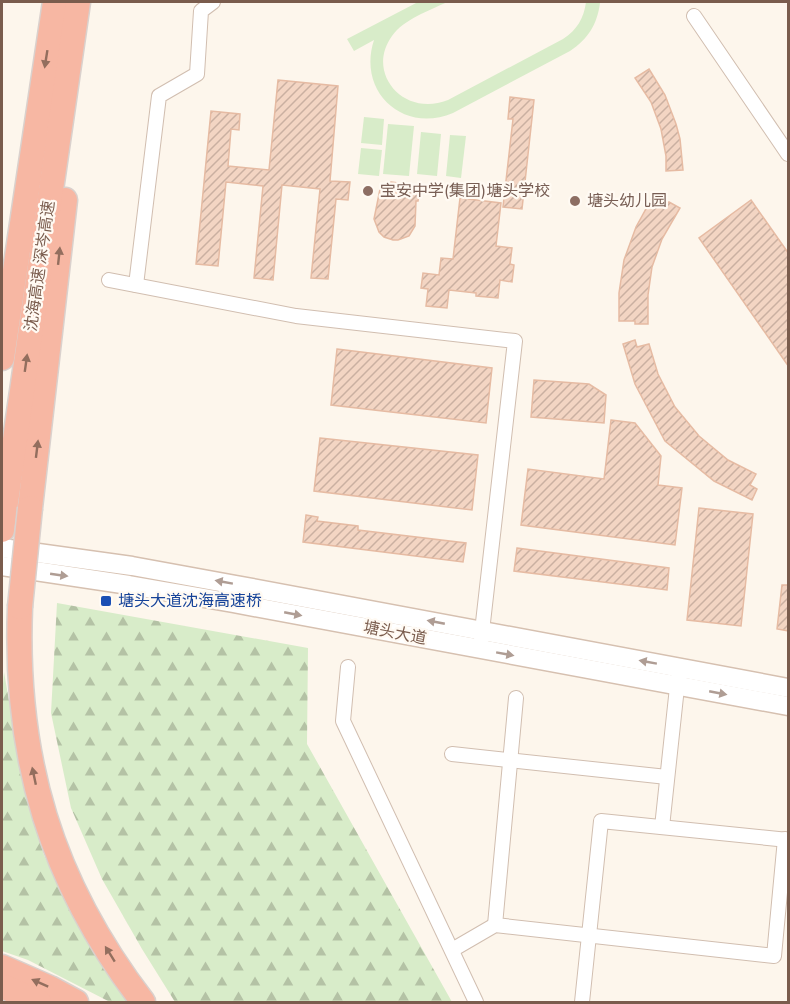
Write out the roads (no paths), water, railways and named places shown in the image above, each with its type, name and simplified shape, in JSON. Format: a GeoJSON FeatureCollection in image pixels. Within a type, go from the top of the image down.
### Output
{"type":"FeatureCollection","features":[{"type":"Feature","properties":{"kind":"highway","name":"沈海高速 深岑高速"},"geometry":{"type":"LineString","coordinates":[[2,358],[55,2]]}},
{"type":"Feature","properties":{"kind":"highway","name":"沈海高速 深岑高速"},"geometry":{"type":"LineString","coordinates":[[2,530],[79,2]]}},
{"type":"Feature","properties":{"kind":"highway"},"geometry":{"type":"LineString","coordinates":[[79,2],[67,175],[20,607],[21,692],[27,744],[35,784],[53,843],[83,911],[143,1002]]}},
{"type":"Feature","properties":{"kind":"highway"},"geometry":{"type":"LineString","coordinates":[[2,967],[76,1002]]}},
{"type":"Feature","properties":{"kind":"highway"},"geometry":{"type":"LineString","coordinates":[[2,986],[39,1002]]}},
{"type":"Feature","properties":{"kind":"main road","name":"塘头大道"},"geometry":{"type":"LineString","coordinates":[[2,548],[132,566],[236,585],[481,640]]}},
{"type":"Feature","properties":{"kind":"main road","name":"塘头大道"},"geometry":{"type":"LineString","coordinates":[[2,566],[481,640],[678,676],[789,688]]}},
{"type":"Feature","properties":{"kind":"main road","name":"塘头大道"},"geometry":{"type":"LineString","coordinates":[[678,676],[789,706]]}},
{"type":"Feature","properties":{"kind":"street"},"geometry":{"type":"LineString","coordinates":[[136,285],[159,96],[197,74],[201,11],[213,2]]}},
{"type":"Feature","properties":{"kind":"street"},"geometry":{"type":"LineString","coordinates":[[694,16],[789,154]]}},
{"type":"Feature","properties":{"kind":"street"},"geometry":{"type":"LineString","coordinates":[[109,280],[296,316],[515,341],[481,640]]}},
{"type":"Feature","properties":{"kind":"street"},"geometry":{"type":"LineString","coordinates":[[348,667],[343,721],[476,1002]]}},
{"type":"Feature","properties":{"kind":"street"},"geometry":{"type":"LineString","coordinates":[[662,827],[678,676]]}},
{"type":"Feature","properties":{"kind":"street"},"geometry":{"type":"LineString","coordinates":[[495,925],[516,698]]}},
{"type":"Feature","properties":{"kind":"street"},"geometry":{"type":"LineString","coordinates":[[452,754],[667,777]]}},
{"type":"Feature","properties":{"kind":"street"},"geometry":{"type":"LineString","coordinates":[[452,950],[495,925],[590,935],[774,956],[787,840],[601,821],[590,935],[582,1002]]}},
{"type":"Feature","properties":{"kind":"place","name":"宝安中学(集团)塘头学校"},"geometry":{"type":"Point","coordinates":[368,191]}},
{"type":"Feature","properties":{"kind":"place","name":"塘头幼儿园"},"geometry":{"type":"Point","coordinates":[575,201]}},
{"type":"Feature","properties":{"kind":"place","name":"塘头大道沈海高速桥"},"geometry":{"type":"Point","coordinates":[106,601]}}]}
